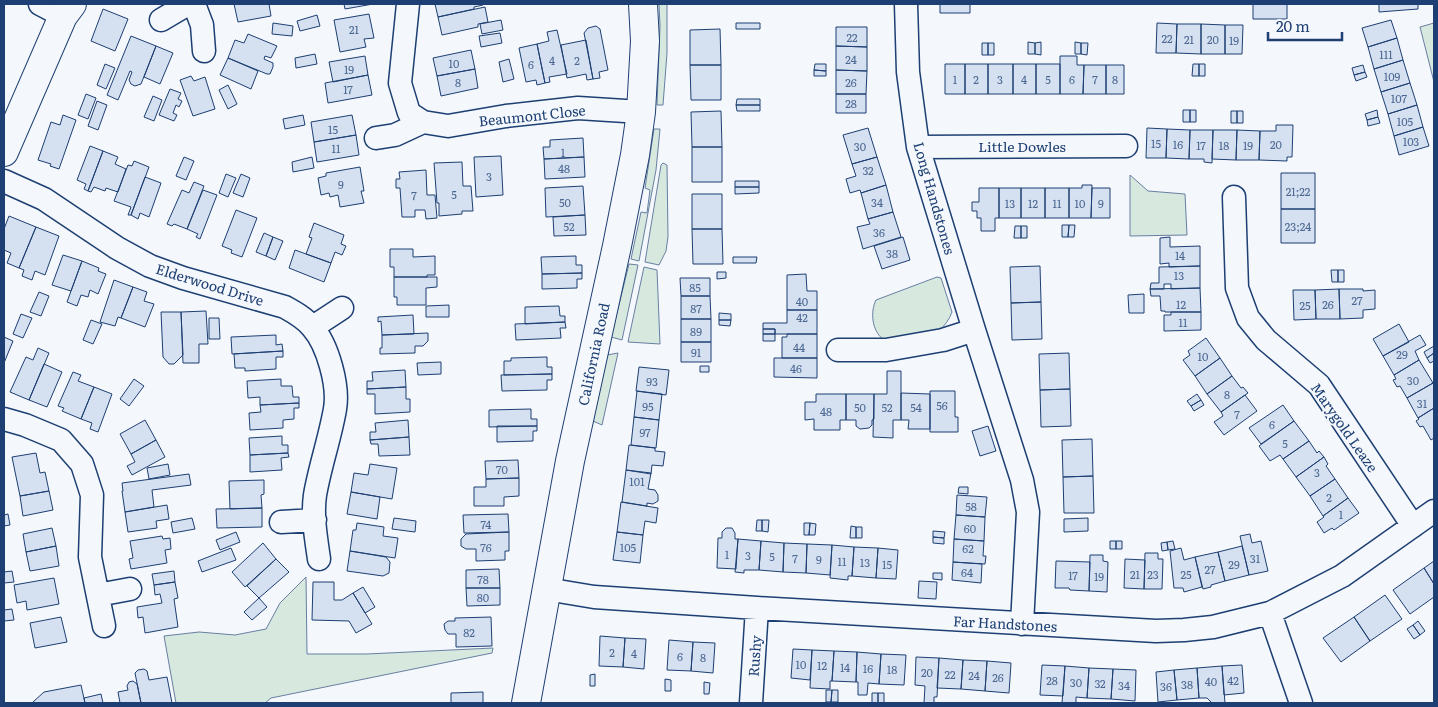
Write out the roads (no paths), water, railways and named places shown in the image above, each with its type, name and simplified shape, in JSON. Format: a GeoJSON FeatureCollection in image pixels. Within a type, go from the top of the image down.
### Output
{"type":"FeatureCollection","features":[{"type":"Feature","properties":{"kind":"street"},"geometry":{"type":"LineString","coordinates":[[4,152],[67,10],[40,4]]}},
{"type":"Feature","properties":{"kind":"street"},"geometry":{"type":"LineString","coordinates":[[161,20],[188,4]]}},
{"type":"Feature","properties":{"kind":"street"},"geometry":{"type":"LineString","coordinates":[[194,4],[202,25],[204,51]]}},
{"type":"Feature","properties":{"kind":"street"},"geometry":{"type":"LineString","coordinates":[[408,4],[400,83],[409,113],[424,122]]}},
{"type":"Feature","properties":{"kind":"street","name":"California Road"},"geometry":{"type":"LineString","coordinates":[[526,703],[570,461],[635,155],[641,112],[645,41],[643,4]]}},
{"type":"Feature","properties":{"kind":"street","name":"Long Handstones"},"geometry":{"type":"LineString","coordinates":[[906,4],[908,72],[918,147],[1022,480],[1028,512],[1022,624]]}},
{"type":"Feature","properties":{"kind":"street","name":"Beaumont Close"},"geometry":{"type":"LineString","coordinates":[[424,122],[448,126],[506,116],[578,108],[641,112]]}},
{"type":"Feature","properties":{"kind":"street"},"geometry":{"type":"LineString","coordinates":[[376,138],[395,135],[424,122]]}},
{"type":"Feature","properties":{"kind":"street","name":"Little Dowles"},"geometry":{"type":"LineString","coordinates":[[918,147],[1126,146]]}},
{"type":"Feature","properties":{"kind":"street","name":"Elderwood Drive"},"geometry":{"type":"LineString","coordinates":[[4,181],[44,199],[117,248],[150,266],[183,278],[285,307],[313,327],[332,366],[335,390],[335,408],[315,496],[315,520],[319,559]]}},
{"type":"Feature","properties":{"kind":"street","name":"Marygold Leaze"},"geometry":{"type":"LineString","coordinates":[[1234,197],[1237,288],[1248,318],[1266,340],[1319,385],[1413,526]]}},
{"type":"Feature","properties":{"kind":"street"},"geometry":{"type":"LineString","coordinates":[[313,327],[342,308]]}},
{"type":"Feature","properties":{"kind":"street"},"geometry":{"type":"LineString","coordinates":[[838,350],[886,350],[943,340],[974,330]]}},
{"type":"Feature","properties":{"kind":"street"},"geometry":{"type":"LineString","coordinates":[[4,419],[25,425],[61,440],[82,464],[92,495],[90,557],[104,626]]}},
{"type":"Feature","properties":{"kind":"street","name":"Far Handstones"},"geometry":{"type":"LineString","coordinates":[[546,589],[594,597],[757,608],[1156,631],[1184,630],[1213,627],[1270,613],[1342,576],[1434,511]]}},
{"type":"Feature","properties":{"kind":"street"},"geometry":{"type":"LineString","coordinates":[[281,522],[315,520]]}},
{"type":"Feature","properties":{"kind":"street"},"geometry":{"type":"LineString","coordinates":[[98,594],[130,589]]}},
{"type":"Feature","properties":{"kind":"street","name":"Rushy"},"geometry":{"type":"LineString","coordinates":[[751,703],[757,608]]}},
{"type":"Feature","properties":{"kind":"street"},"geometry":{"type":"LineString","coordinates":[[1270,613],[1301,703]]}}]}
